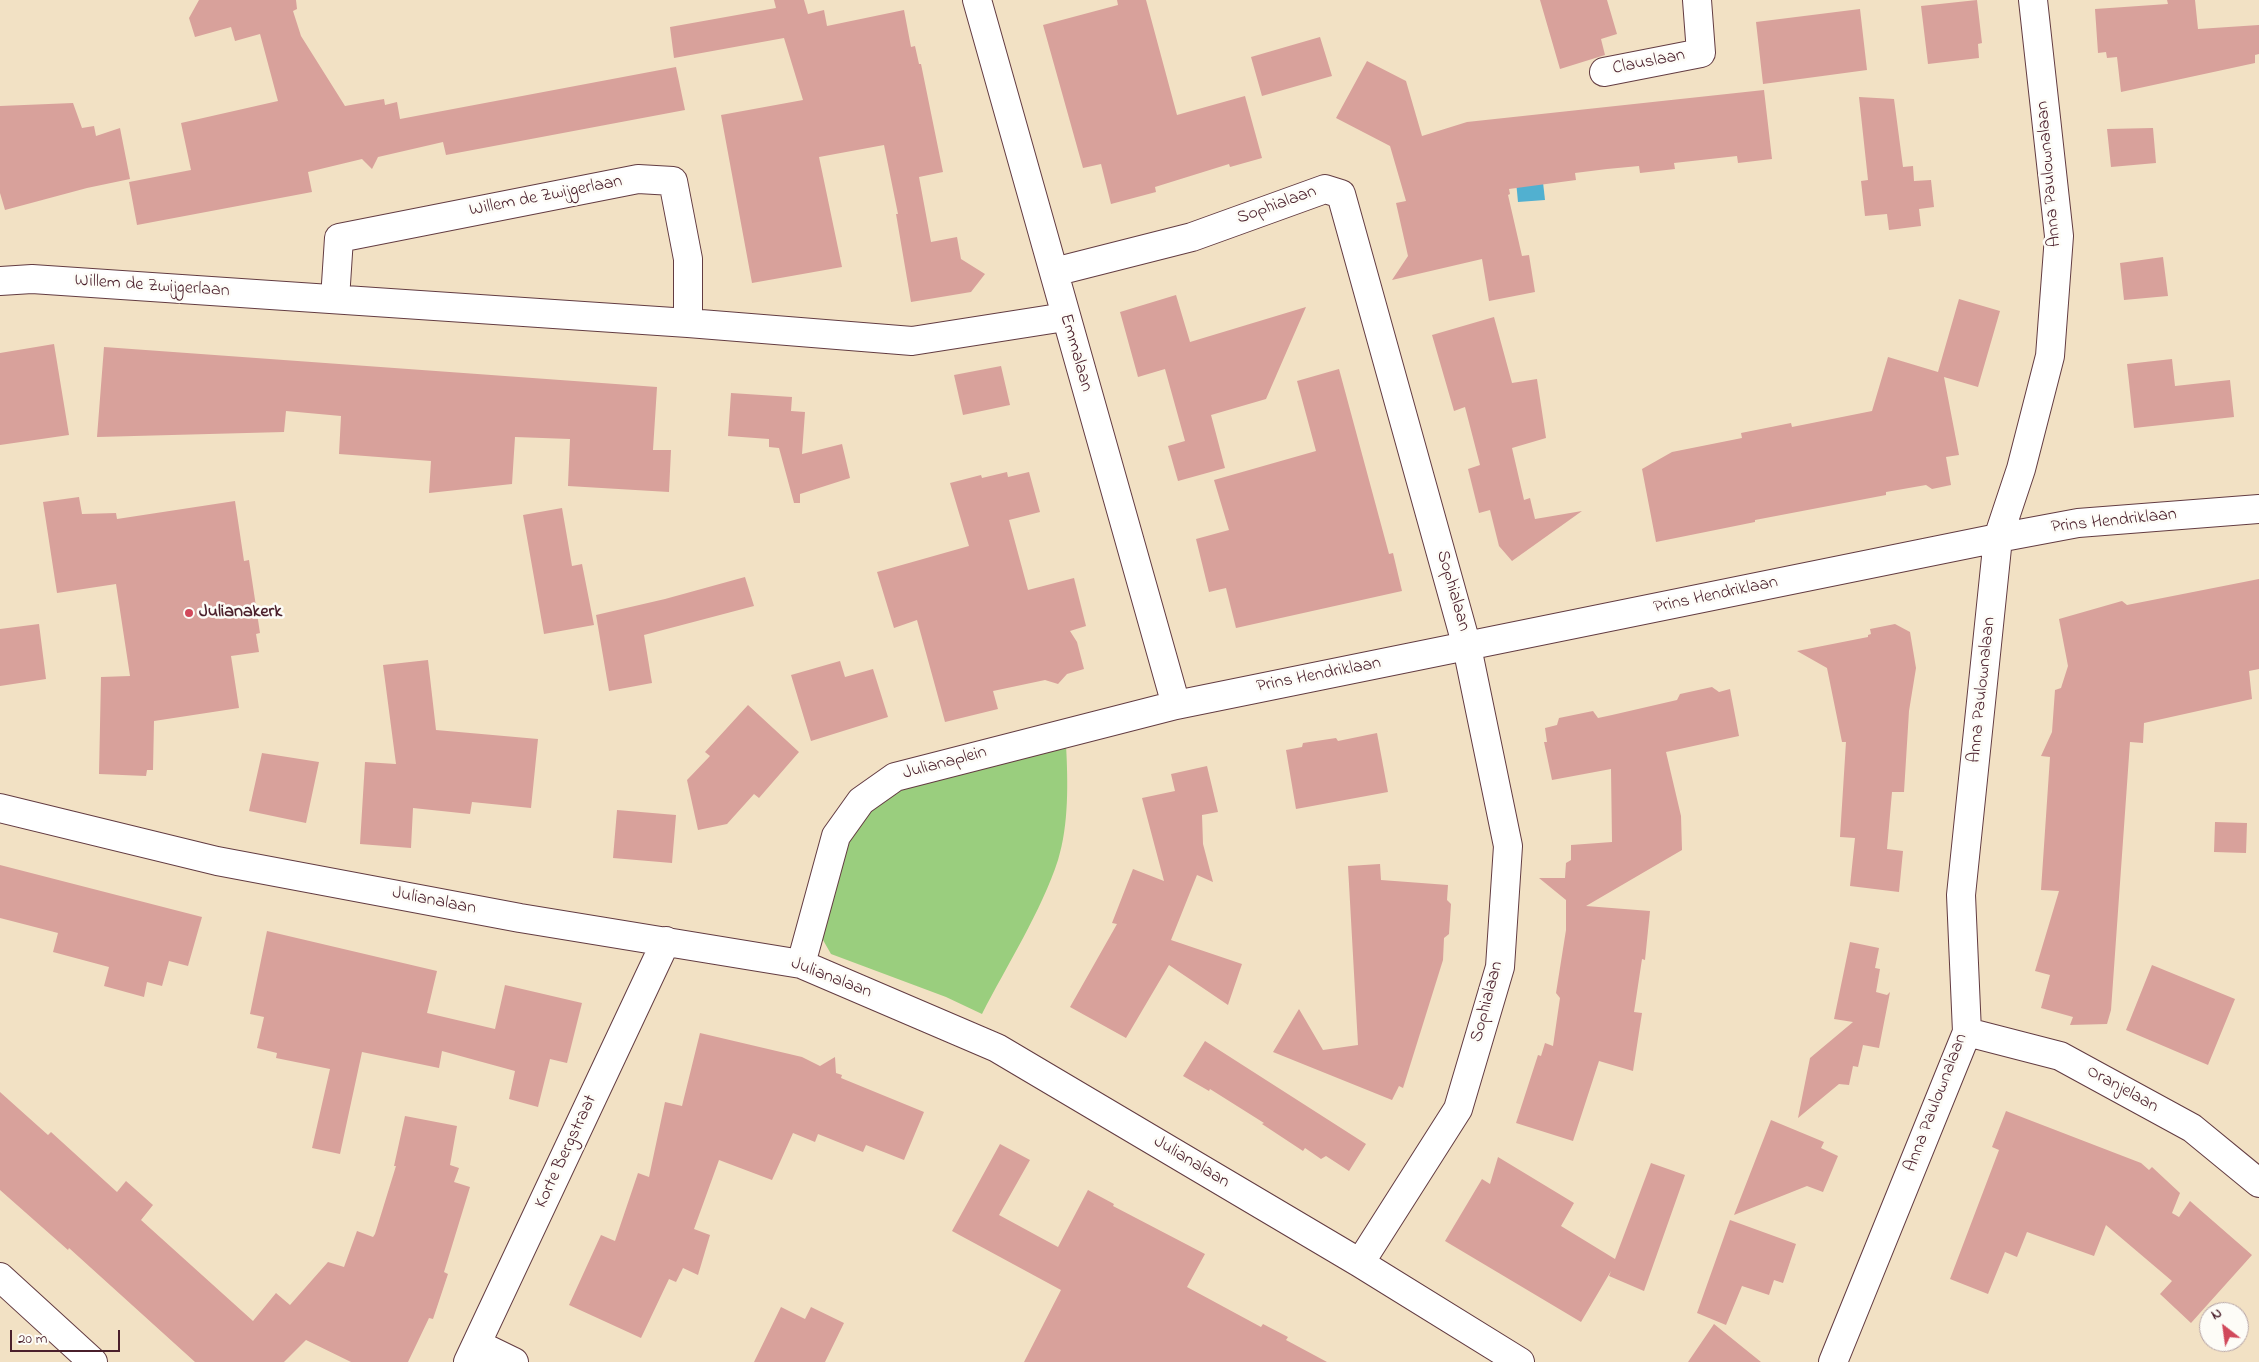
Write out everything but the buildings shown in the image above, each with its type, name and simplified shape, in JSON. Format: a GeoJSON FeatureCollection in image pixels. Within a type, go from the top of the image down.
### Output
{"type":"FeatureCollection","features":[{"type":"Feature","properties":{"kind":"street","name":"Emmalaan"},"geometry":{"type":"LineString","coordinates":[[977,0],[1176,705]]}},
{"type":"Feature","properties":{"kind":"street","name":"Clauslaan"},"geometry":{"type":"LineString","coordinates":[[1604,72],[1701,53],[1697,0]]}},
{"type":"Feature","properties":{"kind":"street","name":"Anna Paulownalaan"},"geometry":{"type":"LineString","coordinates":[[1833,1362],[1967,1032],[1962,894],[1998,538],[2021,469],[2050,356],[2058,246],[2058,226],[2033,0]]}},
{"type":"Feature","properties":{"kind":"street","name":"Willem de Zwijgerlaan"},"geometry":{"type":"LineString","coordinates":[[334,299],[339,238],[638,179],[673,181],[688,259],[688,323]]}},
{"type":"Feature","properties":{"kind":"street","name":"Sophialaan"},"geometry":{"type":"LineString","coordinates":[[1054,272],[1192,237],[1325,189],[1341,194],[1468,647],[1508,846],[1500,967],[1458,1108],[1360,1263]]}},
{"type":"Feature","properties":{"kind":"street","name":"Willem de Zwijgerlaan"},"geometry":{"type":"LineString","coordinates":[[0,281],[32,279],[688,323],[912,341],[1065,317]]}},
{"type":"Feature","properties":{"kind":"street","name":"Prins Hendriklaan"},"geometry":{"type":"LineString","coordinates":[[1176,705],[2078,523],[2259,509]]}},
{"type":"Feature","properties":{"kind":"street","name":"Julianaplein"},"geometry":{"type":"LineString","coordinates":[[801,964],[836,836],[861,801],[896,777],[1176,705]]}},
{"type":"Feature","properties":{"kind":"street","name":"Julianalaan"},"geometry":{"type":"LineString","coordinates":[[0,808],[217,861],[520,918],[801,964],[997,1048],[1360,1263],[1520,1362]]}},
{"type":"Feature","properties":{"kind":"street","name":"Korte Bergstraat"},"geometry":{"type":"LineString","coordinates":[[472,1353],[666,941]]}},
{"type":"Feature","properties":{"kind":"street","name":"Oranjelaan"},"geometry":{"type":"LineString","coordinates":[[1967,1032],[2060,1056],[2192,1128],[2259,1184]]}},
{"type":"Feature","properties":{"kind":"street"},"geometry":{"type":"LineString","coordinates":[[0,1277],[93,1362]]}},
{"type":"Feature","properties":{"kind":"street"},"geometry":{"type":"LineString","coordinates":[[472,1353],[514,1362]]}},
{"type":"Feature","properties":{"kind":"green space"},"geometry":{"type":"Polygon","coordinates":[[[1066,745],[1066,818],[1058,860],[1043,899],[982,1014],[946,997],[831,954],[815,926],[857,809],[898,790],[1066,745]]]}},
{"type":"Feature","properties":{"kind":"water"},"geometry":{"type":"Polygon","coordinates":[[[1539,147],[1545,200],[1518,202],[1513,150],[1539,147]]]}},
{"type":"Feature","properties":{"kind":"place","name":"Julianakerk"},"geometry":{"type":"Point","coordinates":[189,613]}}]}
